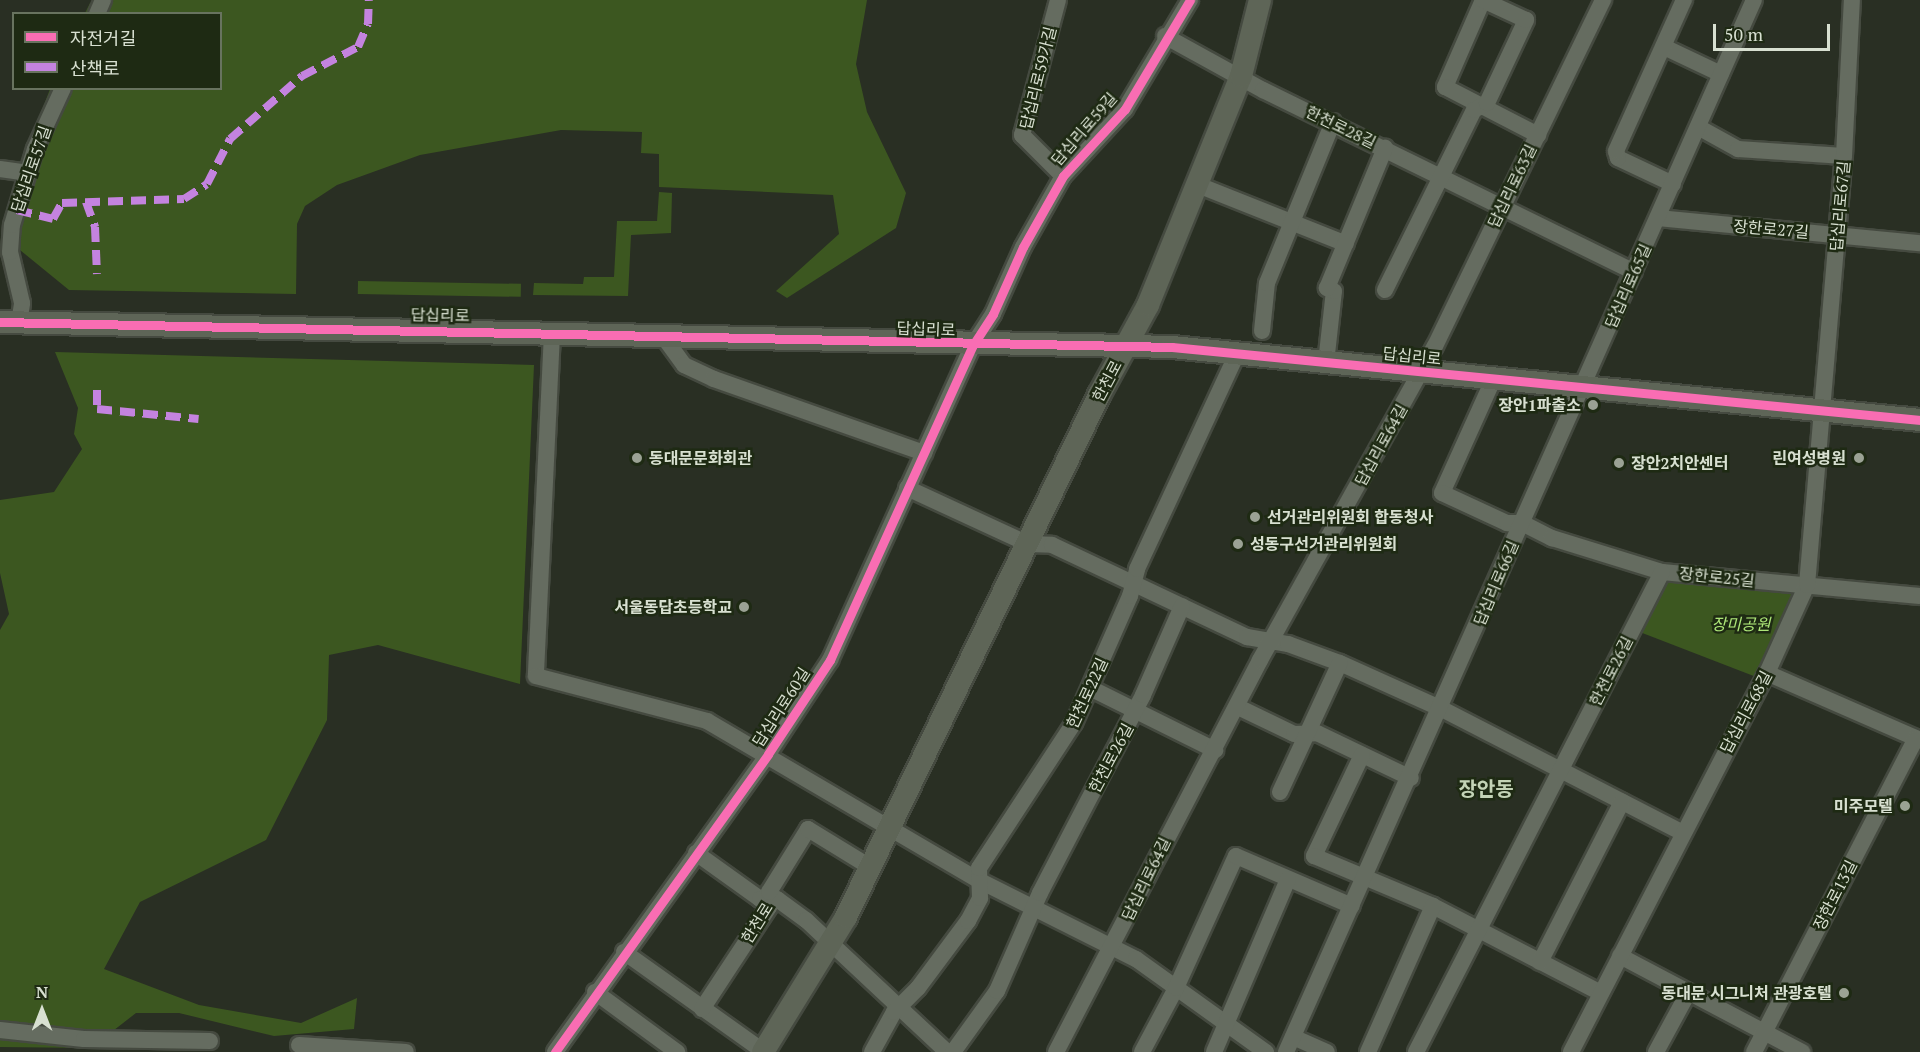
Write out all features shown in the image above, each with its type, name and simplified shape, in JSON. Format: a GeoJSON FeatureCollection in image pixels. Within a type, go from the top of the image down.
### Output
{"type":"FeatureCollection","features":[{"type":"Feature","properties":{"kind":"main road","name":"한천로"},"geometry":{"type":"LineString","coordinates":[[763,1052],[829,944],[870,867],[1125,347],[1148,305],[1241,76],[1260,0]]}},
{"type":"Feature","properties":{"kind":"main road","name":"답십리로"},"geometry":{"type":"LineString","coordinates":[[9,322],[1125,347],[1237,354],[1920,420]]}},
{"type":"Feature","properties":{"kind":"street","name":"답십리로59가길"},"geometry":{"type":"LineString","coordinates":[[1058,0],[1022,135],[1063,176]]}},
{"type":"Feature","properties":{"kind":"street","name":"답십리로59길"},"geometry":{"type":"LineString","coordinates":[[973,345],[993,314],[1023,247],[1063,176],[1125,109],[1165,36],[1190,0]]}},
{"type":"Feature","properties":{"kind":"street"},"geometry":{"type":"LineString","coordinates":[[1385,290],[1474,110],[1481,106],[1487,103],[1526,20],[1483,0],[1445,87],[1481,106],[1538,135]]}},
{"type":"Feature","properties":{"kind":"street","name":"답십리로63길"},"geometry":{"type":"LineString","coordinates":[[1421,372],[1603,0]]}},
{"type":"Feature","properties":{"kind":"street"},"geometry":{"type":"LineString","coordinates":[[1673,184],[1618,158],[1616,151],[1684,0]]}},
{"type":"Feature","properties":{"kind":"street","name":"답십리로65길"},"geometry":{"type":"LineString","coordinates":[[1583,388],[1754,0]]}},
{"type":"Feature","properties":{"kind":"street","name":"답십리로67길"},"geometry":{"type":"LineString","coordinates":[[1822,411],[1844,156],[1852,0]]}},
{"type":"Feature","properties":{"kind":"street","name":"한천로28길"},"geometry":{"type":"LineString","coordinates":[[1165,36],[1501,208],[1634,272]]}},
{"type":"Feature","properties":{"kind":"street"},"geometry":{"type":"LineString","coordinates":[[1664,47],[1721,74]]}},
{"type":"Feature","properties":{"kind":"street","name":"답십리로57길"},"geometry":{"type":"LineString","coordinates":[[9,322],[22,303],[5,252],[27,173],[62,90]]}},
{"type":"Feature","properties":{"kind":"street"},"geometry":{"type":"LineString","coordinates":[[1262,331],[1267,283],[1333,122]]}},
{"type":"Feature","properties":{"kind":"street"},"geometry":{"type":"LineString","coordinates":[[1698,127],[1738,149],[1844,156]]}},
{"type":"Feature","properties":{"kind":"street"},"geometry":{"type":"LineString","coordinates":[[1326,363],[1334,291],[1327,288],[1385,148]]}},
{"type":"Feature","properties":{"kind":"street"},"geometry":{"type":"LineString","coordinates":[[0,169],[27,173]]}},
{"type":"Feature","properties":{"kind":"street"},"geometry":{"type":"LineString","coordinates":[[1198,185],[1346,244]]}},
{"type":"Feature","properties":{"kind":"street","name":"장한로27길"},"geometry":{"type":"LineString","coordinates":[[1658,218],[1920,243]]}},
{"type":"Feature","properties":{"kind":"street"},"geometry":{"type":"LineString","coordinates":[[552,333],[536,676],[708,721],[768,754],[889,829],[980,881],[1136,959],[1266,1052]]}},
{"type":"Feature","properties":{"kind":"street"},"geometry":{"type":"LineString","coordinates":[[663,336],[684,365],[714,379],[924,453]]}},
{"type":"Feature","properties":{"kind":"street","name":"답십리로60길"},"geometry":{"type":"LineString","coordinates":[[555,1052],[595,992],[768,754],[830,660],[973,345]]}},
{"type":"Feature","properties":{"kind":"street","name":"한천로22길"},"geometry":{"type":"LineString","coordinates":[[872,1052],[899,1007],[918,988],[968,921],[980,898],[979,867],[1050,765],[1090,688],[1134,582],[1237,354]]}},
{"type":"Feature","properties":{"kind":"street","name":"답십리로64길"},"geometry":{"type":"LineString","coordinates":[[1056,1052],[1270,642],[1421,372]]}},
{"type":"Feature","properties":{"kind":"street"},"geometry":{"type":"LineString","coordinates":[[1493,380],[1442,494],[1507,523],[1522,523]]}},
{"type":"Feature","properties":{"kind":"street","name":"답십리로66길"},"geometry":{"type":"LineString","coordinates":[[1327,1052],[1290,1045],[1442,709],[1583,388]]}},
{"type":"Feature","properties":{"kind":"street","name":"답십리로68길"},"geometry":{"type":"LineString","coordinates":[[1571,1052],[1767,674],[1807,585],[1822,411]]}},
{"type":"Feature","properties":{"kind":"street"},"geometry":{"type":"LineString","coordinates":[[907,488],[1029,544],[1052,545],[1247,637],[1288,644],[1340,663],[1442,709],[1683,833]]}},
{"type":"Feature","properties":{"kind":"street","name":"장한로25길"},"geometry":{"type":"LineString","coordinates":[[1522,523],[1552,538],[1662,572],[1920,596]]}},
{"type":"Feature","properties":{"kind":"street","name":"한천로26길"},"geometry":{"type":"LineString","coordinates":[[1416,1052],[1662,572]]}},
{"type":"Feature","properties":{"kind":"street","name":"한천로26길"},"geometry":{"type":"LineString","coordinates":[[953,1052],[997,991],[1082,809],[1108,769],[1182,606]]}},
{"type":"Feature","properties":{"kind":"street"},"geometry":{"type":"LineString","coordinates":[[1280,792],[1340,663]]}},
{"type":"Feature","properties":{"kind":"street"},"geometry":{"type":"LineString","coordinates":[[1767,674],[1918,739]]}},
{"type":"Feature","properties":{"kind":"street"},"geometry":{"type":"LineString","coordinates":[[1090,688],[1137,708],[1215,750]]}},
{"type":"Feature","properties":{"kind":"street"},"geometry":{"type":"LineString","coordinates":[[1238,707],[1294,734],[1317,733],[1411,777]]}},
{"type":"Feature","properties":{"kind":"street","name":"장한로13길"},"geometry":{"type":"LineString","coordinates":[[1754,1052],[1918,739]]}},
{"type":"Feature","properties":{"kind":"street"},"geometry":{"type":"LineString","coordinates":[[1362,755],[1314,856],[1433,906],[1601,993]]}},
{"type":"Feature","properties":{"kind":"street"},"geometry":{"type":"LineString","coordinates":[[1540,962],[1622,802]]}},
{"type":"Feature","properties":{"kind":"street"},"geometry":{"type":"LineString","coordinates":[[696,854],[760,899],[769,899],[808,829],[870,867]]}},
{"type":"Feature","properties":{"kind":"street"},"geometry":{"type":"LineString","coordinates":[[1142,1052],[1176,988],[1236,856],[1352,906]]}},
{"type":"Feature","properties":{"kind":"street"},"geometry":{"type":"LineString","coordinates":[[1214,1052],[1288,879]]}},
{"type":"Feature","properties":{"kind":"street","name":"한천로"},"geometry":{"type":"LineString","coordinates":[[702,1009],[769,908],[769,899],[777,899],[806,920],[829,944]]}},
{"type":"Feature","properties":{"kind":"street"},"geometry":{"type":"LineString","coordinates":[[1368,1052],[1433,906]]}},
{"type":"Feature","properties":{"kind":"street"},"geometry":{"type":"LineString","coordinates":[[829,944],[947,1052]]}},
{"type":"Feature","properties":{"kind":"street","name":"한천로"},"geometry":{"type":"LineString","coordinates":[[624,952],[763,1052]]}},
{"type":"Feature","properties":{"kind":"street"},"geometry":{"type":"LineString","coordinates":[[1620,956],[1802,1052]]}},
{"type":"Feature","properties":{"kind":"street"},"geometry":{"type":"LineString","coordinates":[[595,992],[677,1052]]}},
{"type":"Feature","properties":{"kind":"street"},"geometry":{"type":"LineString","coordinates":[[1656,1052],[1688,993]]}},
{"type":"Feature","properties":{"kind":"street"},"geometry":{"type":"LineString","coordinates":[[0,1030],[84,1039],[210,1041]]}},
{"type":"Feature","properties":{"kind":"street"},"geometry":{"type":"LineString","coordinates":[[299,1045],[406,1052]]}},
{"type":"Feature","properties":{"kind":"green space"},"geometry":{"type":"Polygon","coordinates":[[[100,0],[867,0],[856,64],[867,112],[906,193],[896,228],[787,298],[776,291],[839,234],[833,195],[659,187],[659,154],[641,153],[642,132],[561,130],[420,155],[337,185],[305,206],[297,224],[296,294],[69,290],[20,250],[22,163],[50,90],[222,90],[222,12],[86,12],[90,3],[100,0]]]}},
{"type":"Feature","properties":{"kind":"green space"},"geometry":{"type":"Polygon","coordinates":[[[659,192],[672,193],[671,233],[631,235],[628,296],[533,295],[534,283],[583,284],[584,277],[614,277],[617,221],[657,221],[659,192]]]}},
{"type":"Feature","properties":{"kind":"green space"},"geometry":{"type":"Polygon","coordinates":[[[358,281],[521,284],[521,297],[358,294],[358,281]]]}},
{"type":"Feature","properties":{"kind":"green space"},"geometry":{"type":"Polygon","coordinates":[[[55,352],[534,365],[520,684],[378,645],[329,655],[327,720],[266,840],[140,902],[104,969],[199,1005],[301,1023],[357,998],[354,1029],[274,1036],[179,1013],[136,1013],[91,1048],[0,1047],[0,630],[9,614],[0,573],[0,500],[54,492],[82,449],[74,434],[78,408],[55,352]]]}},
{"type":"Feature","properties":{"kind":"green space","name":"장미공원"},"geometry":{"type":"Polygon","coordinates":[[[1662,572],[1807,585],[1764,680],[1632,629],[1662,572]]]}},
{"type":"Feature","properties":{"kind":"marked path"},"geometry":{"type":"LineString","coordinates":[[17,210],[53,219],[62,203],[184,199],[207,184],[230,139],[302,76],[358,47],[368,24],[369,0]]}},
{"type":"Feature","properties":{"kind":"marked path"},"geometry":{"type":"LineString","coordinates":[[86,202],[95,227],[97,274]]}},
{"type":"Feature","properties":{"kind":"marked path"},"geometry":{"type":"LineString","coordinates":[[97,390],[97,409],[199,419]]}},
{"type":"Feature","properties":{"kind":"cycle path"},"geometry":{"type":"LineString","coordinates":[[555,1052],[768,754],[830,660],[973,345],[993,314],[1023,247],[1063,176],[1125,109],[1190,0]]}},
{"type":"Feature","properties":{"kind":"cycle path"},"geometry":{"type":"LineString","coordinates":[[0,322],[1172,347],[1920,420]]}},
{"type":"Feature","properties":{"kind":"place","name":"장안1파출소"},"geometry":{"type":"Point","coordinates":[1593,405]}},
{"type":"Feature","properties":{"kind":"place","name":"동대문문화회관"},"geometry":{"type":"Point","coordinates":[637,458]}},
{"type":"Feature","properties":{"kind":"place","name":"린여성병원"},"geometry":{"type":"Point","coordinates":[1859,458]}},
{"type":"Feature","properties":{"kind":"place","name":"장안2치안센터"},"geometry":{"type":"Point","coordinates":[1619,463]}},
{"type":"Feature","properties":{"kind":"place","name":"선거관리위원회 합동청사"},"geometry":{"type":"Point","coordinates":[1255,517]}},
{"type":"Feature","properties":{"kind":"place","name":"성동구선거관리위원회"},"geometry":{"type":"Point","coordinates":[1238,544]}},
{"type":"Feature","properties":{"kind":"place","name":"서울동답초등학교"},"geometry":{"type":"Point","coordinates":[744,607]}},
{"type":"Feature","properties":{"kind":"place","name":"미주모텔"},"geometry":{"type":"Point","coordinates":[1905,806]}},
{"type":"Feature","properties":{"kind":"place","name":"동대문 시그니처 관광호텔"},"geometry":{"type":"Point","coordinates":[1844,993]}},
{"type":"Feature","properties":{"kind":"district","name":"장안동"},"geometry":{"type":"Point","coordinates":[1486,788]}}]}
